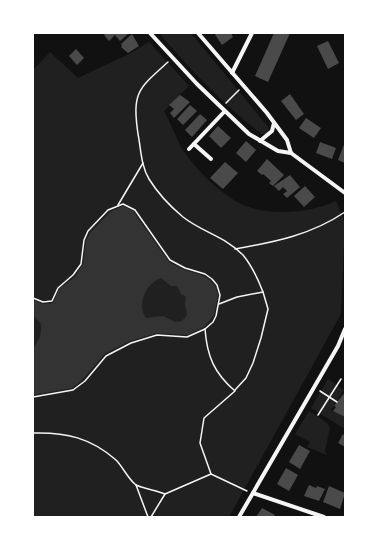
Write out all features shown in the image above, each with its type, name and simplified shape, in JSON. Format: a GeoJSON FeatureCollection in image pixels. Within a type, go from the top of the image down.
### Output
{"type":"FeatureCollection","features":[{"type":"Feature","properties":{"kind":"street"},"geometry":{"type":"LineString","coordinates":[[150,33],[224,112],[249,134],[278,152],[291,153],[336,184],[345,193]]}},
{"type":"Feature","properties":{"kind":"street"},"geometry":{"type":"LineString","coordinates":[[198,33],[274,123],[287,140],[291,153]]}},
{"type":"Feature","properties":{"kind":"street"},"geometry":{"type":"LineString","coordinates":[[232,73],[252,33]]}},
{"type":"Feature","properties":{"kind":"street"},"geometry":{"type":"LineString","coordinates":[[189,149],[224,112]]}},
{"type":"Feature","properties":{"kind":"street"},"geometry":{"type":"LineString","coordinates":[[260,140],[272,131],[274,123]]}},
{"type":"Feature","properties":{"kind":"street"},"geometry":{"type":"LineString","coordinates":[[194,144],[211,159]]}},
{"type":"Feature","properties":{"kind":"street"},"geometry":{"type":"LineString","coordinates":[[239,517],[313,386],[338,346],[345,329]]}},
{"type":"Feature","properties":{"kind":"street"},"geometry":{"type":"LineString","coordinates":[[253,493],[324,517]]}},
{"type":"Feature","properties":{"kind":"path"},"geometry":{"type":"LineString","coordinates":[[172,58],[145,82],[137,93],[138,131],[143,162],[148,178],[164,198],[184,218],[228,242],[235,249],[253,269],[268,308],[261,338],[253,363],[246,378],[235,391],[204,418],[200,443],[211,474],[253,493]]}},
{"type":"Feature","properties":{"kind":"path"},"geometry":{"type":"LineString","coordinates":[[224,112],[225,104],[243,86]]}},
{"type":"Feature","properties":{"kind":"path"},"geometry":{"type":"LineString","coordinates":[[118,205],[143,162]]}},
{"type":"Feature","properties":{"kind":"path"},"geometry":{"type":"LineString","coordinates":[[33,298],[43,302],[52,301],[58,288],[73,275],[81,264],[84,240],[88,231],[104,214],[118,205],[123,204],[135,210],[170,260],[185,268],[205,274],[217,285],[220,295],[219,304],[213,322],[205,329],[188,337],[157,335],[130,343],[106,356],[84,381],[73,390],[33,397]]}},
{"type":"Feature","properties":{"kind":"path"},"geometry":{"type":"LineString","coordinates":[[235,249],[296,236],[325,225],[345,212]]}},
{"type":"Feature","properties":{"kind":"path"},"geometry":{"type":"LineString","coordinates":[[219,304],[237,297],[263,292]]}},
{"type":"Feature","properties":{"kind":"path"},"geometry":{"type":"LineString","coordinates":[[205,329],[209,356],[223,379],[235,391]]}},
{"type":"Feature","properties":{"kind":"path"},"geometry":{"type":"LineString","coordinates":[[318,415],[341,379]]}},
{"type":"Feature","properties":{"kind":"path"},"geometry":{"type":"LineString","coordinates":[[313,386],[337,402]]}},
{"type":"Feature","properties":{"kind":"path"},"geometry":{"type":"LineString","coordinates":[[33,434],[55,432],[75,436],[97,447],[117,461],[136,485],[149,517]]}},
{"type":"Feature","properties":{"kind":"path"},"geometry":{"type":"LineString","coordinates":[[149,517],[165,494],[211,474]]}},
{"type":"Feature","properties":{"kind":"path"},"geometry":{"type":"LineString","coordinates":[[136,485],[165,494]]}},
{"type":"Feature","properties":{"kind":"shaded area"},"geometry":{"type":"Polygon","coordinates":[[[159,33],[191,33],[269,128],[267,134],[262,134],[221,99],[195,74],[159,33]]]}},
{"type":"Feature","properties":{"kind":"shaded area"},"geometry":{"type":"Polygon","coordinates":[[[149,42],[189,86],[164,111],[186,155],[193,164],[219,189],[237,202],[246,206],[268,211],[291,212],[314,208],[336,201],[345,223],[341,314],[229,517],[33,517],[33,70],[50,52],[78,78],[129,54],[149,42]]]}},
{"type":"Feature","properties":{"kind":"shaded area"},"geometry":{"type":"Polygon","coordinates":[[[123,206],[133,211],[169,262],[185,270],[204,276],[210,280],[215,286],[218,295],[214,315],[204,327],[187,335],[157,333],[130,341],[104,354],[83,379],[72,388],[33,395],[32,354],[40,335],[41,324],[33,315],[33,300],[43,304],[53,303],[59,289],[75,277],[83,264],[86,241],[90,233],[110,212],[123,206]],[[161,278],[147,289],[142,301],[143,313],[146,318],[163,316],[175,322],[182,321],[187,315],[185,304],[186,297],[181,294],[177,286],[171,286],[161,278]]]}},
{"type":"Feature","properties":{"kind":"shaded area"},"geometry":{"type":"Polygon","coordinates":[[[328,379],[344,390],[331,410],[345,417],[345,429],[311,408],[328,379]]]}},
{"type":"Feature","properties":{"kind":"shaded area"},"geometry":{"type":"Polygon","coordinates":[[[309,411],[326,422],[330,427],[325,451],[327,455],[307,447],[310,442],[295,434],[309,411]]]}},
{"type":"Feature","properties":{"kind":"building"},"geometry":{"type":"Polygon","coordinates":[[[107,33],[129,33],[120,41],[115,35],[109,41],[104,35],[107,33]]]}},
{"type":"Feature","properties":{"kind":"building"},"geometry":{"type":"Polygon","coordinates":[[[214,33],[231,33],[233,37],[222,45],[214,33]]]}},
{"type":"Feature","properties":{"kind":"building"},"geometry":{"type":"Polygon","coordinates":[[[274,33],[290,33],[268,82],[255,76],[274,33]]]}},
{"type":"Feature","properties":{"kind":"building"},"geometry":{"type":"Polygon","coordinates":[[[132,34],[139,46],[128,53],[121,47],[121,44],[132,34]]]}},
{"type":"Feature","properties":{"kind":"building"},"geometry":{"type":"Polygon","coordinates":[[[328,41],[339,63],[328,69],[317,46],[328,41]]]}},
{"type":"Feature","properties":{"kind":"building"},"geometry":{"type":"Polygon","coordinates":[[[76,49],[84,58],[77,65],[69,56],[76,49]]]}},
{"type":"Feature","properties":{"kind":"building"},"geometry":{"type":"Polygon","coordinates":[[[290,94],[304,114],[296,120],[281,101],[290,94]]]}},
{"type":"Feature","properties":{"kind":"building"},"geometry":{"type":"Polygon","coordinates":[[[180,95],[190,102],[174,118],[170,113],[174,109],[169,105],[180,95]]]}},
{"type":"Feature","properties":{"kind":"building"},"geometry":{"type":"Polygon","coordinates":[[[190,105],[197,111],[183,125],[177,119],[190,105]]]}},
{"type":"Feature","properties":{"kind":"building"},"geometry":{"type":"Polygon","coordinates":[[[200,114],[207,120],[192,137],[185,130],[200,114]]]}},
{"type":"Feature","properties":{"kind":"building"},"geometry":{"type":"Polygon","coordinates":[[[306,118],[321,128],[314,138],[299,128],[306,118]]]}},
{"type":"Feature","properties":{"kind":"building"},"geometry":{"type":"Polygon","coordinates":[[[218,126],[231,138],[221,148],[209,136],[218,126]]]}},
{"type":"Feature","properties":{"kind":"building"},"geometry":{"type":"Polygon","coordinates":[[[246,141],[256,150],[246,162],[236,153],[246,141]]]}},
{"type":"Feature","properties":{"kind":"building"},"geometry":{"type":"Polygon","coordinates":[[[320,142],[336,148],[332,159],[316,153],[320,142]]]}},
{"type":"Feature","properties":{"kind":"building"},"geometry":{"type":"Polygon","coordinates":[[[345,142],[345,163],[338,160],[345,142]]]}},
{"type":"Feature","properties":{"kind":"building"},"geometry":{"type":"Polygon","coordinates":[[[267,159],[284,175],[273,186],[269,183],[271,181],[257,171],[267,159]]]}},
{"type":"Feature","properties":{"kind":"building"},"geometry":{"type":"Polygon","coordinates":[[[225,162],[238,173],[223,189],[210,178],[225,162]]]}},
{"type":"Feature","properties":{"kind":"building"},"geometry":{"type":"Polygon","coordinates":[[[290,175],[300,187],[287,198],[283,194],[287,191],[283,187],[279,191],[274,186],[290,175]]]}},
{"type":"Feature","properties":{"kind":"building"},"geometry":{"type":"Polygon","coordinates":[[[305,186],[315,197],[304,207],[294,196],[305,186]]]}},
{"type":"Feature","properties":{"kind":"building"},"geometry":{"type":"Polygon","coordinates":[[[345,392],[345,417],[333,411],[336,407],[334,406],[345,392]]]}},
{"type":"Feature","properties":{"kind":"building"},"geometry":{"type":"Polygon","coordinates":[[[343,434],[345,436],[345,447],[338,443],[343,434]]]}},
{"type":"Feature","properties":{"kind":"building"},"geometry":{"type":"Polygon","coordinates":[[[299,445],[310,451],[300,469],[289,462],[299,445]]]}},
{"type":"Feature","properties":{"kind":"building"},"geometry":{"type":"Polygon","coordinates":[[[286,468],[298,475],[289,491],[277,484],[286,468]]]}},
{"type":"Feature","properties":{"kind":"building"},"geometry":{"type":"Polygon","coordinates":[[[309,485],[316,488],[317,486],[325,489],[319,501],[304,496],[309,485]]]}},
{"type":"Feature","properties":{"kind":"building"},"geometry":{"type":"Polygon","coordinates":[[[329,486],[345,493],[340,509],[323,502],[329,486]]]}},
{"type":"Feature","properties":{"kind":"building"},"geometry":{"type":"Polygon","coordinates":[[[262,508],[275,515],[274,517],[256,517],[262,508]]]}}]}
